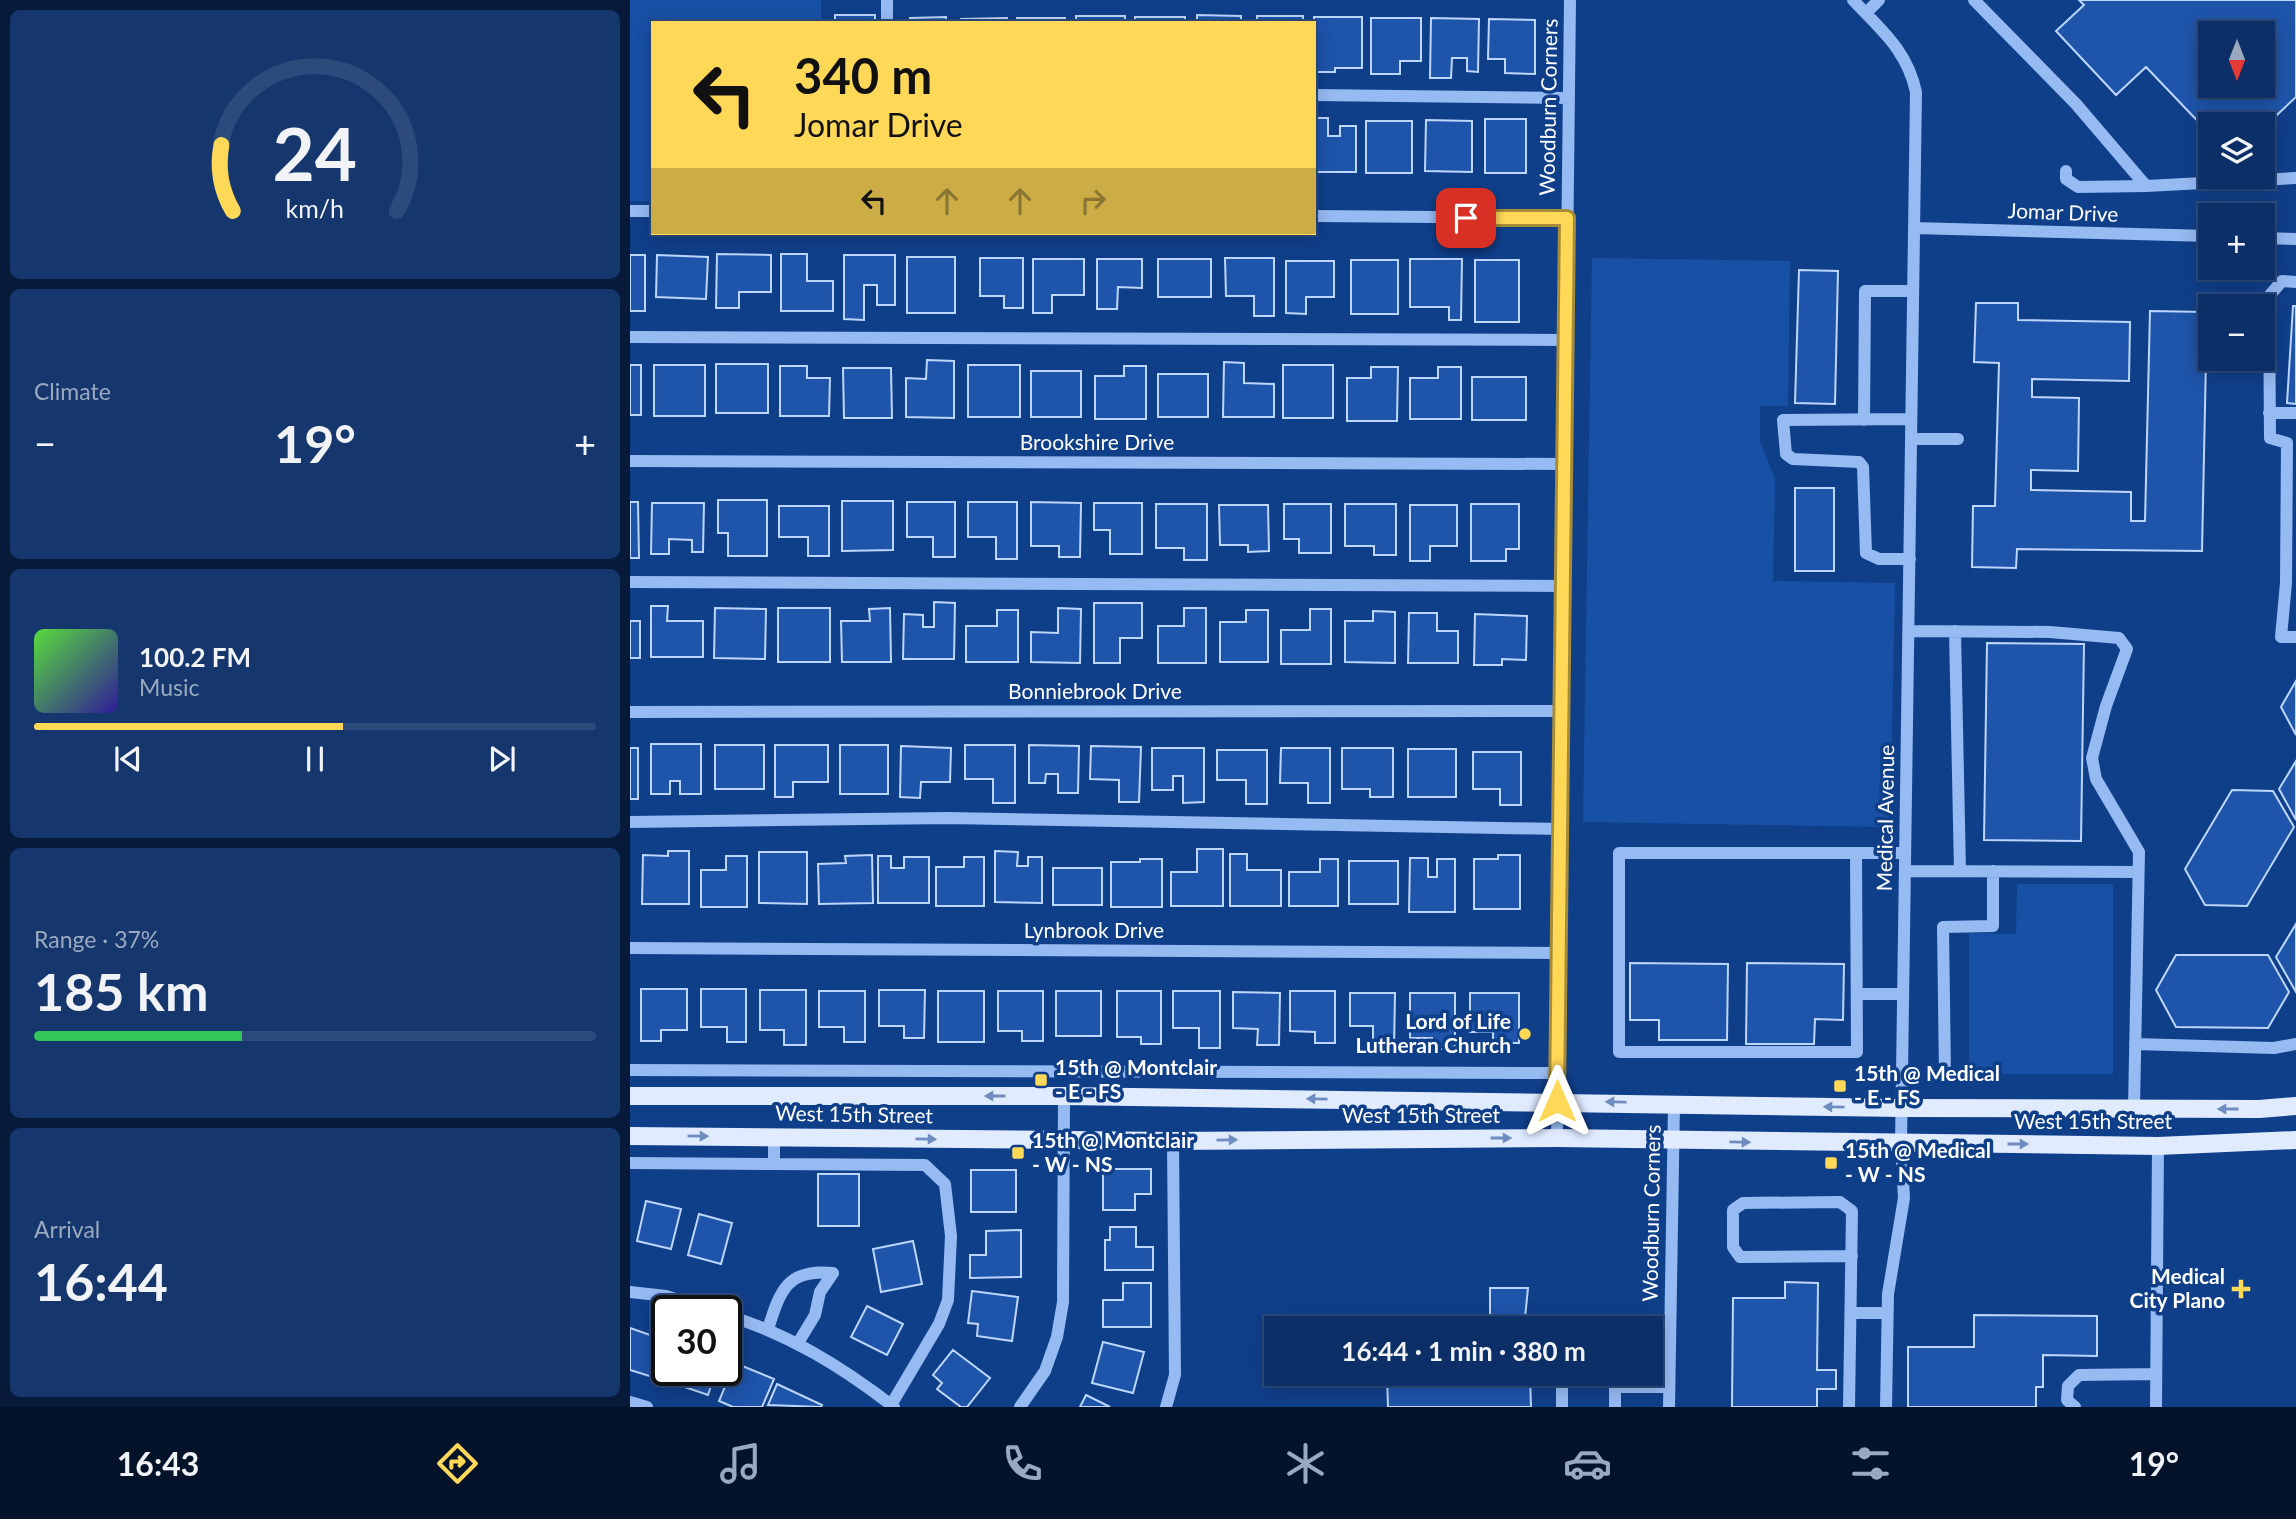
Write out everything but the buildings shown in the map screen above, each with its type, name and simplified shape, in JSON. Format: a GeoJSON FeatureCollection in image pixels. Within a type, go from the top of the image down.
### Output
{"type":"FeatureCollection","features":[{"type":"Feature","properties":{"kind":"main road","name":"West 15th Street"},"geometry":{"type":"LineString","coordinates":[[630,1096],[1064,1096],[1902,1108],[2296,1106]]}},
{"type":"Feature","properties":{"kind":"main road","name":"West 15th Street"},"geometry":{"type":"LineString","coordinates":[[630,1136],[1173,1141],[1557,1138],[2158,1146],[2296,1140]]}},
{"type":"Feature","properties":{"kind":"street"},"geometry":{"type":"LineString","coordinates":[[887,0],[887,21]]}},
{"type":"Feature","properties":{"kind":"street","name":"Woodburn Corners"},"geometry":{"type":"LineString","coordinates":[[1557,1138],[1557,953],[1570,0]]}},
{"type":"Feature","properties":{"kind":"street","name":"Medical Avenue"},"geometry":{"type":"LineString","coordinates":[[1853,0],[1901,52],[1911,69],[1916,108],[1901,1143],[1904,1198],[1888,1294],[1886,1407]]}},
{"type":"Feature","properties":{"kind":"street"},"geometry":{"type":"LineString","coordinates":[[1866,13],[1880,0]]}},
{"type":"Feature","properties":{"kind":"street"},"geometry":{"type":"LineString","coordinates":[[1974,0],[2076,104],[2146,186]]}},
{"type":"Feature","properties":{"kind":"street"},"geometry":{"type":"LineString","coordinates":[[1316,95],[1569,98]]}},
{"type":"Feature","properties":{"kind":"street"},"geometry":{"type":"LineString","coordinates":[[2066,171],[2066,179],[2078,187],[2296,178]]}},
{"type":"Feature","properties":{"kind":"street"},"geometry":{"type":"LineString","coordinates":[[630,211],[651,211]]}},
{"type":"Feature","properties":{"kind":"street"},"geometry":{"type":"LineString","coordinates":[[1316,216],[1567,218]]}},
{"type":"Feature","properties":{"kind":"street","name":"Jomar Drive"},"geometry":{"type":"LineString","coordinates":[[1914,228],[2198,236]]}},
{"type":"Feature","properties":{"kind":"street"},"geometry":{"type":"LineString","coordinates":[[2275,238],[2296,239]]}},
{"type":"Feature","properties":{"kind":"street"},"geometry":{"type":"LineString","coordinates":[[2296,282],[2282,281],[2269,296],[2270,438],[2287,443],[2291,583],[2281,637],[2296,637]]}},
{"type":"Feature","properties":{"kind":"street"},"geometry":{"type":"LineString","coordinates":[[1864,420],[1865,291],[1913,291]]}},
{"type":"Feature","properties":{"kind":"street"},"geometry":{"type":"LineString","coordinates":[[630,337],[1565,340]]}},
{"type":"Feature","properties":{"kind":"street"},"geometry":{"type":"LineString","coordinates":[[2269,413],[2296,413]]}},
{"type":"Feature","properties":{"kind":"street"},"geometry":{"type":"LineString","coordinates":[[1910,559],[1879,559],[1866,553],[1864,476],[1859,461],[1793,459],[1786,454],[1783,420],[1912,419]]}},
{"type":"Feature","properties":{"kind":"street"},"geometry":{"type":"LineString","coordinates":[[1911,439],[1958,439]]}},
{"type":"Feature","properties":{"kind":"street","name":"Brookshire Drive"},"geometry":{"type":"LineString","coordinates":[[630,461],[1563,464]]}},
{"type":"Feature","properties":{"kind":"street"},"geometry":{"type":"LineString","coordinates":[[630,582],[1562,586]]}},
{"type":"Feature","properties":{"kind":"street"},"geometry":{"type":"LineString","coordinates":[[1909,631],[2050,632],[2119,638],[2127,649],[2106,706],[2092,758],[2096,779],[2139,852],[2134,1108]]}},
{"type":"Feature","properties":{"kind":"street"},"geometry":{"type":"LineString","coordinates":[[1955,631],[1960,871]]}},
{"type":"Feature","properties":{"kind":"street","name":"Bonniebrook Drive"},"geometry":{"type":"LineString","coordinates":[[630,712],[1561,711]]}},
{"type":"Feature","properties":{"kind":"street"},"geometry":{"type":"LineString","coordinates":[[630,822],[948,818],[1559,829]]}},
{"type":"Feature","properties":{"kind":"street"},"geometry":{"type":"LineString","coordinates":[[1856,854],[1857,1052],[1619,1052],[1619,853],[1905,853]]}},
{"type":"Feature","properties":{"kind":"street"},"geometry":{"type":"LineString","coordinates":[[1905,871],[2138,872]]}},
{"type":"Feature","properties":{"kind":"street"},"geometry":{"type":"LineString","coordinates":[[1945,1074],[1943,927],[1993,926],[1993,871]]}},
{"type":"Feature","properties":{"kind":"street","name":"Lynbrook Drive"},"geometry":{"type":"LineString","coordinates":[[630,948],[1557,953]]}},
{"type":"Feature","properties":{"kind":"street"},"geometry":{"type":"LineString","coordinates":[[1857,994],[1903,994]]}},
{"type":"Feature","properties":{"kind":"street"},"geometry":{"type":"LineString","coordinates":[[2135,1044],[2274,1048],[2296,1044]]}},
{"type":"Feature","properties":{"kind":"street"},"geometry":{"type":"LineString","coordinates":[[630,1070],[1557,1073]]}},
{"type":"Feature","properties":{"kind":"street"},"geometry":{"type":"LineString","coordinates":[[1020,1407],[1045,1371],[1057,1337],[1063,1302],[1064,1096]]}},
{"type":"Feature","properties":{"kind":"street","name":"Woodburn Corners"},"geometry":{"type":"LineString","coordinates":[[1669,1407],[1674,1104]]}},
{"type":"Feature","properties":{"kind":"street"},"geometry":{"type":"LineString","coordinates":[[774,1137],[774,1164]]}},
{"type":"Feature","properties":{"kind":"street"},"geometry":{"type":"LineString","coordinates":[[1166,1407],[1175,1376],[1173,1141]]}},
{"type":"Feature","properties":{"kind":"street"},"geometry":{"type":"LineString","coordinates":[[2156,1407],[2158,1146]]}},
{"type":"Feature","properties":{"kind":"street"},"geometry":{"type":"LineString","coordinates":[[630,1163],[925,1165],[945,1184],[951,1236],[948,1300],[939,1324],[892,1406],[799,1343],[742,1320]]}},
{"type":"Feature","properties":{"kind":"street"},"geometry":{"type":"LineString","coordinates":[[1849,1407],[1852,1256],[1852,1211],[1840,1202],[1743,1203],[1733,1210],[1733,1247],[1740,1258],[1852,1256]]}},
{"type":"Feature","properties":{"kind":"street"},"geometry":{"type":"LineString","coordinates":[[768,1329],[778,1297],[799,1274],[814,1271],[832,1273],[820,1292],[815,1315],[799,1343]]}},
{"type":"Feature","properties":{"kind":"street"},"geometry":{"type":"LineString","coordinates":[[630,1292],[657,1295]]}},
{"type":"Feature","properties":{"kind":"street"},"geometry":{"type":"LineString","coordinates":[[1851,1313],[1887,1313]]}},
{"type":"Feature","properties":{"kind":"street"},"geometry":{"type":"LineString","coordinates":[[2075,1407],[2067,1400],[2067,1386],[2079,1375],[2156,1374]]}},
{"type":"Feature","properties":{"kind":"street"},"geometry":{"type":"LineString","coordinates":[[1562,1386],[1562,1407]]}},
{"type":"Feature","properties":{"kind":"street"},"geometry":{"type":"LineString","coordinates":[[1615,1386],[1615,1407]]}},
{"type":"Feature","properties":{"kind":"street"},"geometry":{"type":"LineString","coordinates":[[1661,1386],[1669,1387]]}},
{"type":"Feature","properties":{"kind":"street"},"geometry":{"type":"LineString","coordinates":[[630,1402],[647,1407]]}},
{"type":"Feature","properties":{"kind":"shaded area"},"geometry":{"type":"Polygon","coordinates":[[[630,0],[821,0],[821,21],[651,21],[651,201],[630,201],[630,0]]]}},
{"type":"Feature","properties":{"kind":"shaded area"},"geometry":{"type":"Polygon","coordinates":[[[1592,258],[1790,261],[1788,406],[1760,406],[1760,441],[1775,479],[1773,581],[1895,583],[1890,827],[1583,822],[1592,258]]]}},
{"type":"Feature","properties":{"kind":"shaded area"},"geometry":{"type":"Polygon","coordinates":[[[2017,884],[2113,884],[2113,1074],[1969,1074],[1969,933],[2016,934],[2017,884]]]}},
{"type":"Feature","properties":{"kind":"place","name":"Lord of Life Lutheran Church"},"geometry":{"type":"Point","coordinates":[1525,1034]}},
{"type":"Feature","properties":{"kind":"place","name":"15th @ Montclair - E - FS"},"geometry":{"type":"Point","coordinates":[1041,1080]}},
{"type":"Feature","properties":{"kind":"place","name":"15th @ Medical - E - FS"},"geometry":{"type":"Point","coordinates":[1840,1086]}},
{"type":"Feature","properties":{"kind":"place","name":"15th @ Montclair - W - NS"},"geometry":{"type":"Point","coordinates":[1018,1153]}},
{"type":"Feature","properties":{"kind":"place","name":"15th @ Medical - W - NS"},"geometry":{"type":"Point","coordinates":[1831,1163]}},
{"type":"Feature","properties":{"kind":"place","name":"Medical City Plano"},"geometry":{"type":"Point","coordinates":[2241,1289]}},
{"type":"Feature","properties":{"kind":"route"},"geometry":{"type":"LineString","coordinates":[[1466,218],[1567,218],[1557,1101]]}}]}
